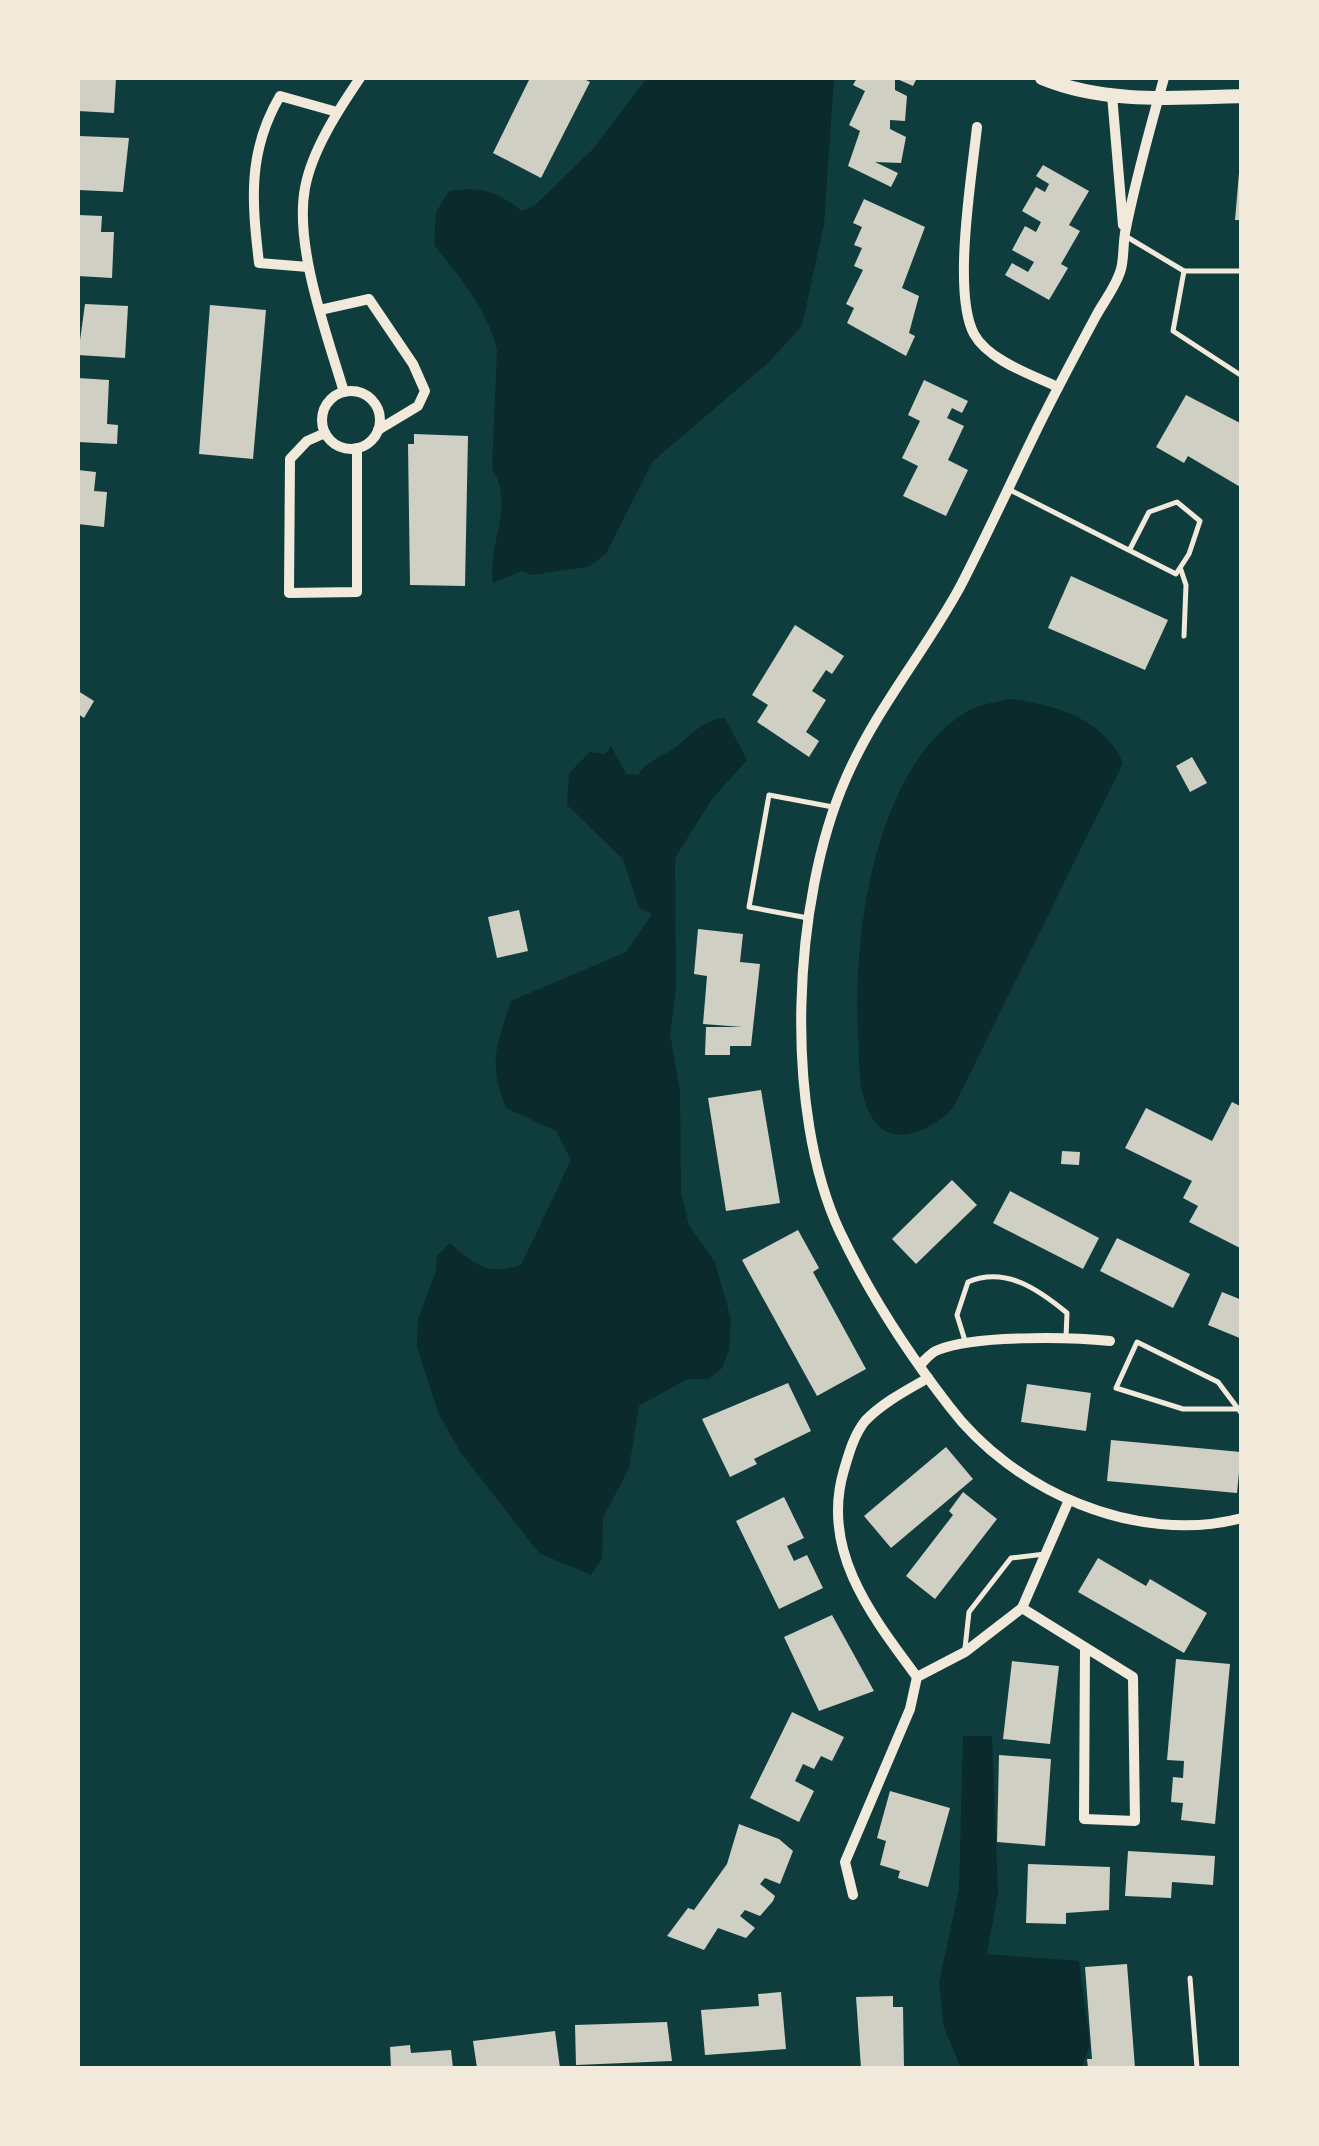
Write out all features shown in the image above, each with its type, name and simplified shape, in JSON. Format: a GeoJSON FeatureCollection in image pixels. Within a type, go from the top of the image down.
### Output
{"type":"FeatureCollection","features":[{"type":"Feature","properties":{"kind":"street"},"geometry":{"type":"LineString","coordinates":[[344,392],[308,267],[305,188],[337,112],[360,78]]}},
{"type":"Feature","properties":{"kind":"street"},"geometry":{"type":"LineString","coordinates":[[1042,78],[1076,92],[1158,98],[1242,96]]}},
{"type":"Feature","properties":{"kind":"street"},"geometry":{"type":"LineString","coordinates":[[1164,78],[1124,236],[1121,271],[959,587],[876,715],[836,808],[818,863],[808,918],[801,1000],[806,1080],[819,1167],[839,1230],[928,1378],[970,1433],[1032,1482],[1070,1500],[1154,1521],[1242,1518]]}},
{"type":"Feature","properties":{"kind":"street"},"geometry":{"type":"LineString","coordinates":[[1112,95],[1124,236]]}},
{"type":"Feature","properties":{"kind":"street"},"geometry":{"type":"LineString","coordinates":[[308,267],[259,263],[251,186],[268,118],[280,96],[337,112]]}},
{"type":"Feature","properties":{"kind":"street"},"geometry":{"type":"LineString","coordinates":[[977,127],[964,260],[968,316],[975,337],[1012,366],[1058,388]]}},
{"type":"Feature","properties":{"kind":"street"},"geometry":{"type":"LineString","coordinates":[[320,310],[369,299],[413,364],[425,392],[418,406],[378,430],[358,448],[357,592],[289,593],[290,459],[306,441],[325,433]]}},
{"type":"Feature","properties":{"kind":"street"},"geometry":{"type":"LineString","coordinates":[[358,448],[338,446],[325,433],[325,405],[344,392],[358,392],[374,402],[378,430]]}},
{"type":"Feature","properties":{"kind":"street"},"geometry":{"type":"LineString","coordinates":[[920,1365],[937,1350],[966,1345],[1066,1337],[1110,1340]]}},
{"type":"Feature","properties":{"kind":"street"},"geometry":{"type":"LineString","coordinates":[[853,1894],[846,1862],[910,1709],[917,1676],[868,1608],[842,1550],[834,1500],[854,1438],[866,1420],[928,1378]]}},
{"type":"Feature","properties":{"kind":"street"},"geometry":{"type":"LineString","coordinates":[[917,1676],[965,1652],[1022,1608],[1070,1500]]}},
{"type":"Feature","properties":{"kind":"street"},"geometry":{"type":"LineString","coordinates":[[1022,1608],[1134,1677],[1135,1821],[1084,1818],[1086,1649]]}},
{"type":"Feature","properties":{"kind":"lane"},"geometry":{"type":"LineString","coordinates":[[1124,236],[1184,271],[1242,270]]}},
{"type":"Feature","properties":{"kind":"lane"},"geometry":{"type":"LineString","coordinates":[[1184,271],[1176,294],[1174,331],[1242,376]]}},
{"type":"Feature","properties":{"kind":"lane"},"geometry":{"type":"LineString","coordinates":[[1007,489],[1176,574],[1200,520],[1177,502],[1149,512],[1130,548]]}},
{"type":"Feature","properties":{"kind":"lane"},"geometry":{"type":"LineString","coordinates":[[1180,568],[1186,585],[1184,636]]}},
{"type":"Feature","properties":{"kind":"lane"},"geometry":{"type":"LineString","coordinates":[[808,918],[749,907],[769,795],[836,808]]}},
{"type":"Feature","properties":{"kind":"lane"},"geometry":{"type":"LineString","coordinates":[[966,1345],[959,1328],[957,1303],[968,1282],[1002,1274],[1047,1296],[1067,1313],[1066,1337]]}},
{"type":"Feature","properties":{"kind":"lane"},"geometry":{"type":"LineString","coordinates":[[1137,1342],[1218,1382],[1240,1412],[1183,1409],[1116,1388],[1137,1342]]}},
{"type":"Feature","properties":{"kind":"lane"},"geometry":{"type":"LineString","coordinates":[[965,1652],[969,1612],[1011,1558],[1048,1554]]}},
{"type":"Feature","properties":{"kind":"lane"},"geometry":{"type":"LineString","coordinates":[[1190,1978],[1197,2068]]}},
{"type":"Feature","properties":{"kind":"water"},"geometry":{"type":"Polygon","coordinates":[[[647,78],[834,78],[824,224],[802,326],[767,364],[653,461],[606,554],[588,567],[530,575],[522,571],[493,583],[501,510],[499,482],[492,469],[497,351],[480,308],[434,245],[436,212],[449,191],[461,190],[488,192],[522,211],[534,206],[592,150],[647,78]]]}},
{"type":"Feature","properties":{"kind":"water"},"geometry":{"type":"Polygon","coordinates":[[[1009,699],[1076,716],[1104,735],[1123,763],[953,1108],[923,1130],[899,1135],[878,1126],[870,1114],[859,1063],[860,949],[876,857],[890,813],[910,772],[935,738],[971,709],[1009,699]]]}},
{"type":"Feature","properties":{"kind":"water"},"geometry":{"type":"Polygon","coordinates":[[[725,718],[747,760],[712,799],[675,858],[676,989],[670,1034],[680,1091],[681,1193],[689,1225],[715,1262],[731,1319],[729,1350],[722,1368],[709,1379],[687,1379],[639,1406],[629,1468],[603,1518],[602,1559],[591,1575],[539,1553],[461,1453],[439,1415],[417,1347],[418,1319],[436,1271],[437,1256],[450,1243],[491,1269],[521,1265],[571,1160],[556,1131],[506,1108],[497,1078],[496,1054],[511,1001],[626,952],[652,914],[639,908],[623,859],[567,805],[569,773],[590,752],[605,754],[611,746],[626,774],[638,775],[699,728],[725,718]]]}},
{"type":"Feature","properties":{"kind":"water"},"geometry":{"type":"Polygon","coordinates":[[[963,1736],[992,1736],[998,1893],[987,1954],[1079,1961],[1090,2045],[1081,2068],[961,2068],[944,2028],[939,1982],[959,1890],[963,1736]]]}},
{"type":"Feature","properties":{"kind":"building"},"geometry":{"type":"Polygon","coordinates":[[[78,78],[116,78],[114,113],[78,111],[78,78]]]}},
{"type":"Feature","properties":{"kind":"building"},"geometry":{"type":"Polygon","coordinates":[[[530,78],[582,78],[590,82],[541,178],[493,153],[530,78]]]}},
{"type":"Feature","properties":{"kind":"building"},"geometry":{"type":"Polygon","coordinates":[[[857,78],[895,78],[895,90],[907,96],[905,121],[890,120],[890,129],[906,137],[901,163],[875,162],[898,173],[891,187],[848,166],[860,131],[849,125],[865,91],[853,85],[857,78]]]}},
{"type":"Feature","properties":{"kind":"building"},"geometry":{"type":"Polygon","coordinates":[[[895,78],[917,78],[913,86],[895,78]]]}},
{"type":"Feature","properties":{"kind":"building"},"geometry":{"type":"Polygon","coordinates":[[[79,136],[129,138],[123,192],[78,190],[79,136]]]}},
{"type":"Feature","properties":{"kind":"building"},"geometry":{"type":"Polygon","coordinates":[[[1043,165],[1089,191],[1069,225],[1080,231],[1061,264],[1068,268],[1049,300],[1005,275],[1012,263],[1028,272],[1034,262],[1012,250],[1025,226],[1036,232],[1041,222],[1022,211],[1036,187],[1045,192],[1049,184],[1036,176],[1043,165]]]}},
{"type":"Feature","properties":{"kind":"building"},"geometry":{"type":"Polygon","coordinates":[[[1239,173],[1242,220],[1235,220],[1239,173]]]}},
{"type":"Feature","properties":{"kind":"building"},"geometry":{"type":"Polygon","coordinates":[[[864,199],[925,227],[902,288],[919,296],[909,333],[915,336],[906,356],[847,323],[854,308],[846,304],[863,270],[854,266],[862,248],[854,245],[862,227],[853,223],[864,199]]]}},
{"type":"Feature","properties":{"kind":"building"},"geometry":{"type":"Polygon","coordinates":[[[78,215],[102,216],[101,232],[114,232],[112,278],[78,276],[78,215]]]}},
{"type":"Feature","properties":{"kind":"building"},"geometry":{"type":"Polygon","coordinates":[[[85,304],[128,306],[125,358],[78,355],[85,304]]]}},
{"type":"Feature","properties":{"kind":"building"},"geometry":{"type":"Polygon","coordinates":[[[210,305],[266,310],[253,459],[199,454],[210,305]]]}},
{"type":"Feature","properties":{"kind":"building"},"geometry":{"type":"Polygon","coordinates":[[[78,378],[109,380],[107,424],[118,425],[117,444],[78,442],[78,378]]]}},
{"type":"Feature","properties":{"kind":"building"},"geometry":{"type":"Polygon","coordinates":[[[924,380],[968,401],[962,413],[952,408],[947,418],[964,426],[948,460],[968,470],[946,516],[903,496],[918,466],[902,458],[920,421],[908,415],[924,380]]]}},
{"type":"Feature","properties":{"kind":"building"},"geometry":{"type":"Polygon","coordinates":[[[1186,395],[1242,424],[1242,488],[1188,456],[1184,463],[1156,447],[1186,395]]]}},
{"type":"Feature","properties":{"kind":"building"},"geometry":{"type":"Polygon","coordinates":[[[414,434],[468,436],[465,586],[410,585],[408,444],[414,444],[414,434]]]}},
{"type":"Feature","properties":{"kind":"building"},"geometry":{"type":"Polygon","coordinates":[[[78,470],[96,472],[94,491],[107,492],[104,527],[78,524],[78,470]]]}},
{"type":"Feature","properties":{"kind":"building"},"geometry":{"type":"Polygon","coordinates":[[[1071,576],[1168,620],[1145,670],[1048,628],[1071,576]]]}},
{"type":"Feature","properties":{"kind":"building"},"geometry":{"type":"Polygon","coordinates":[[[795,625],[844,656],[832,674],[826,670],[812,691],[826,700],[806,732],[819,741],[809,757],[757,722],[768,705],[752,695],[795,625]]]}},
{"type":"Feature","properties":{"kind":"building"},"geometry":{"type":"Polygon","coordinates":[[[78,691],[94,701],[84,718],[78,714],[78,691]]]}},
{"type":"Feature","properties":{"kind":"building"},"geometry":{"type":"Polygon","coordinates":[[[1192,757],[1207,783],[1190,792],[1176,766],[1192,757]]]}},
{"type":"Feature","properties":{"kind":"building"},"geometry":{"type":"Polygon","coordinates":[[[519,910],[528,951],[497,958],[488,917],[519,910]]]}},
{"type":"Feature","properties":{"kind":"building"},"geometry":{"type":"Polygon","coordinates":[[[698,929],[743,934],[740,962],[760,964],[751,1046],[730,1046],[730,1055],[705,1055],[706,1027],[742,1027],[703,1024],[707,976],[694,974],[698,929]]]}},
{"type":"Feature","properties":{"kind":"building"},"geometry":{"type":"Polygon","coordinates":[[[761,1090],[780,1203],[726,1211],[708,1098],[761,1090]]]}},
{"type":"Feature","properties":{"kind":"building"},"geometry":{"type":"Polygon","coordinates":[[[1232,1102],[1242,1107],[1242,1249],[1189,1222],[1198,1206],[1183,1198],[1192,1181],[1125,1148],[1146,1108],[1212,1141],[1232,1102]]]}},
{"type":"Feature","properties":{"kind":"building"},"geometry":{"type":"Polygon","coordinates":[[[1062,1151],[1080,1152],[1079,1165],[1061,1164],[1062,1151]]]}},
{"type":"Feature","properties":{"kind":"building"},"geometry":{"type":"Polygon","coordinates":[[[952,1180],[977,1205],[916,1264],[892,1239],[952,1180]]]}},
{"type":"Feature","properties":{"kind":"building"},"geometry":{"type":"Polygon","coordinates":[[[1010,1191],[1099,1238],[1083,1269],[993,1223],[1010,1191]]]}},
{"type":"Feature","properties":{"kind":"building"},"geometry":{"type":"Polygon","coordinates":[[[798,1230],[819,1268],[813,1272],[866,1369],[817,1396],[742,1260],[798,1230]]]}},
{"type":"Feature","properties":{"kind":"building"},"geometry":{"type":"Polygon","coordinates":[[[1117,1238],[1190,1274],[1173,1308],[1100,1271],[1117,1238]]]}},
{"type":"Feature","properties":{"kind":"building"},"geometry":{"type":"Polygon","coordinates":[[[1222,1292],[1242,1300],[1242,1339],[1208,1325],[1222,1292]]]}},
{"type":"Feature","properties":{"kind":"building"},"geometry":{"type":"Polygon","coordinates":[[[788,1383],[811,1431],[754,1459],[757,1464],[730,1477],[702,1419],[788,1383]]]}},
{"type":"Feature","properties":{"kind":"building"},"geometry":{"type":"Polygon","coordinates":[[[1027,1384],[1091,1393],[1086,1431],[1021,1422],[1027,1384]]]}},
{"type":"Feature","properties":{"kind":"building"},"geometry":{"type":"Polygon","coordinates":[[[1111,1440],[1241,1452],[1237,1493],[1107,1481],[1111,1440]]]}},
{"type":"Feature","properties":{"kind":"building"},"geometry":{"type":"Polygon","coordinates":[[[946,1447],[973,1479],[891,1548],[864,1516],[946,1447]]]}},
{"type":"Feature","properties":{"kind":"building"},"geometry":{"type":"Polygon","coordinates":[[[963,1492],[997,1519],[935,1599],[906,1576],[953,1515],[949,1511],[963,1492]]]}},
{"type":"Feature","properties":{"kind":"building"},"geometry":{"type":"Polygon","coordinates":[[[784,1497],[804,1538],[787,1546],[794,1561],[807,1555],[823,1588],[779,1609],[736,1521],[784,1497]]]}},
{"type":"Feature","properties":{"kind":"building"},"geometry":{"type":"Polygon","coordinates":[[[1098,1558],[1146,1586],[1150,1579],[1207,1613],[1184,1653],[1078,1592],[1098,1558]]]}},
{"type":"Feature","properties":{"kind":"building"},"geometry":{"type":"Polygon","coordinates":[[[832,1615],[874,1691],[819,1711],[784,1637],[832,1615]]]}},
{"type":"Feature","properties":{"kind":"building"},"geometry":{"type":"Polygon","coordinates":[[[1176,1659],[1230,1664],[1215,1824],[1181,1820],[1183,1803],[1171,1802],[1173,1777],[1183,1778],[1184,1761],[1167,1760],[1176,1659]]]}},
{"type":"Feature","properties":{"kind":"building"},"geometry":{"type":"Polygon","coordinates":[[[1012,1661],[1059,1666],[1050,1744],[1003,1739],[1012,1661]]]}},
{"type":"Feature","properties":{"kind":"building"},"geometry":{"type":"Polygon","coordinates":[[[792,1712],[844,1737],[832,1761],[821,1756],[814,1769],[803,1764],[795,1781],[814,1791],[799,1822],[750,1798],[792,1712]]]}},
{"type":"Feature","properties":{"kind":"building"},"geometry":{"type":"Polygon","coordinates":[[[999,1755],[1051,1759],[1045,1846],[997,1842],[999,1755]]]}},
{"type":"Feature","properties":{"kind":"building"},"geometry":{"type":"Polygon","coordinates":[[[890,1791],[950,1808],[928,1887],[898,1878],[900,1871],[880,1865],[886,1841],[877,1838],[890,1791]]]}},
{"type":"Feature","properties":{"kind":"building"},"geometry":{"type":"Polygon","coordinates":[[[739,1824],[779,1839],[793,1851],[780,1884],[765,1878],[760,1884],[775,1896],[773,1901],[760,1916],[745,1910],[740,1916],[755,1928],[746,1938],[718,1928],[704,1950],[667,1936],[688,1908],[694,1910],[727,1864],[739,1824]]]}},
{"type":"Feature","properties":{"kind":"building"},"geometry":{"type":"Polygon","coordinates":[[[1128,1851],[1215,1856],[1213,1885],[1172,1882],[1171,1898],[1125,1896],[1128,1851]]]}},
{"type":"Feature","properties":{"kind":"building"},"geometry":{"type":"Polygon","coordinates":[[[1028,1864],[1110,1867],[1109,1910],[1066,1913],[1066,1924],[1026,1923],[1028,1864]]]}},
{"type":"Feature","properties":{"kind":"building"},"geometry":{"type":"Polygon","coordinates":[[[1127,1964],[1135,2068],[1088,2068],[1087,2059],[1092,2059],[1085,1967],[1127,1964]]]}},
{"type":"Feature","properties":{"kind":"building"},"geometry":{"type":"Polygon","coordinates":[[[781,1992],[786,2049],[705,2055],[701,2010],[759,2006],[758,1994],[781,1992]]]}},
{"type":"Feature","properties":{"kind":"building"},"geometry":{"type":"Polygon","coordinates":[[[893,1996],[893,2007],[903,2007],[904,2068],[861,2068],[856,1997],[893,1996]]]}},
{"type":"Feature","properties":{"kind":"building"},"geometry":{"type":"Polygon","coordinates":[[[667,2022],[672,2061],[576,2065],[575,2025],[667,2022]]]}},
{"type":"Feature","properties":{"kind":"building"},"geometry":{"type":"Polygon","coordinates":[[[555,2031],[560,2068],[477,2068],[473,2041],[555,2031]]]}},
{"type":"Feature","properties":{"kind":"building"},"geometry":{"type":"Polygon","coordinates":[[[410,2045],[411,2053],[451,2050],[453,2068],[391,2068],[390,2047],[410,2045]]]}}]}
